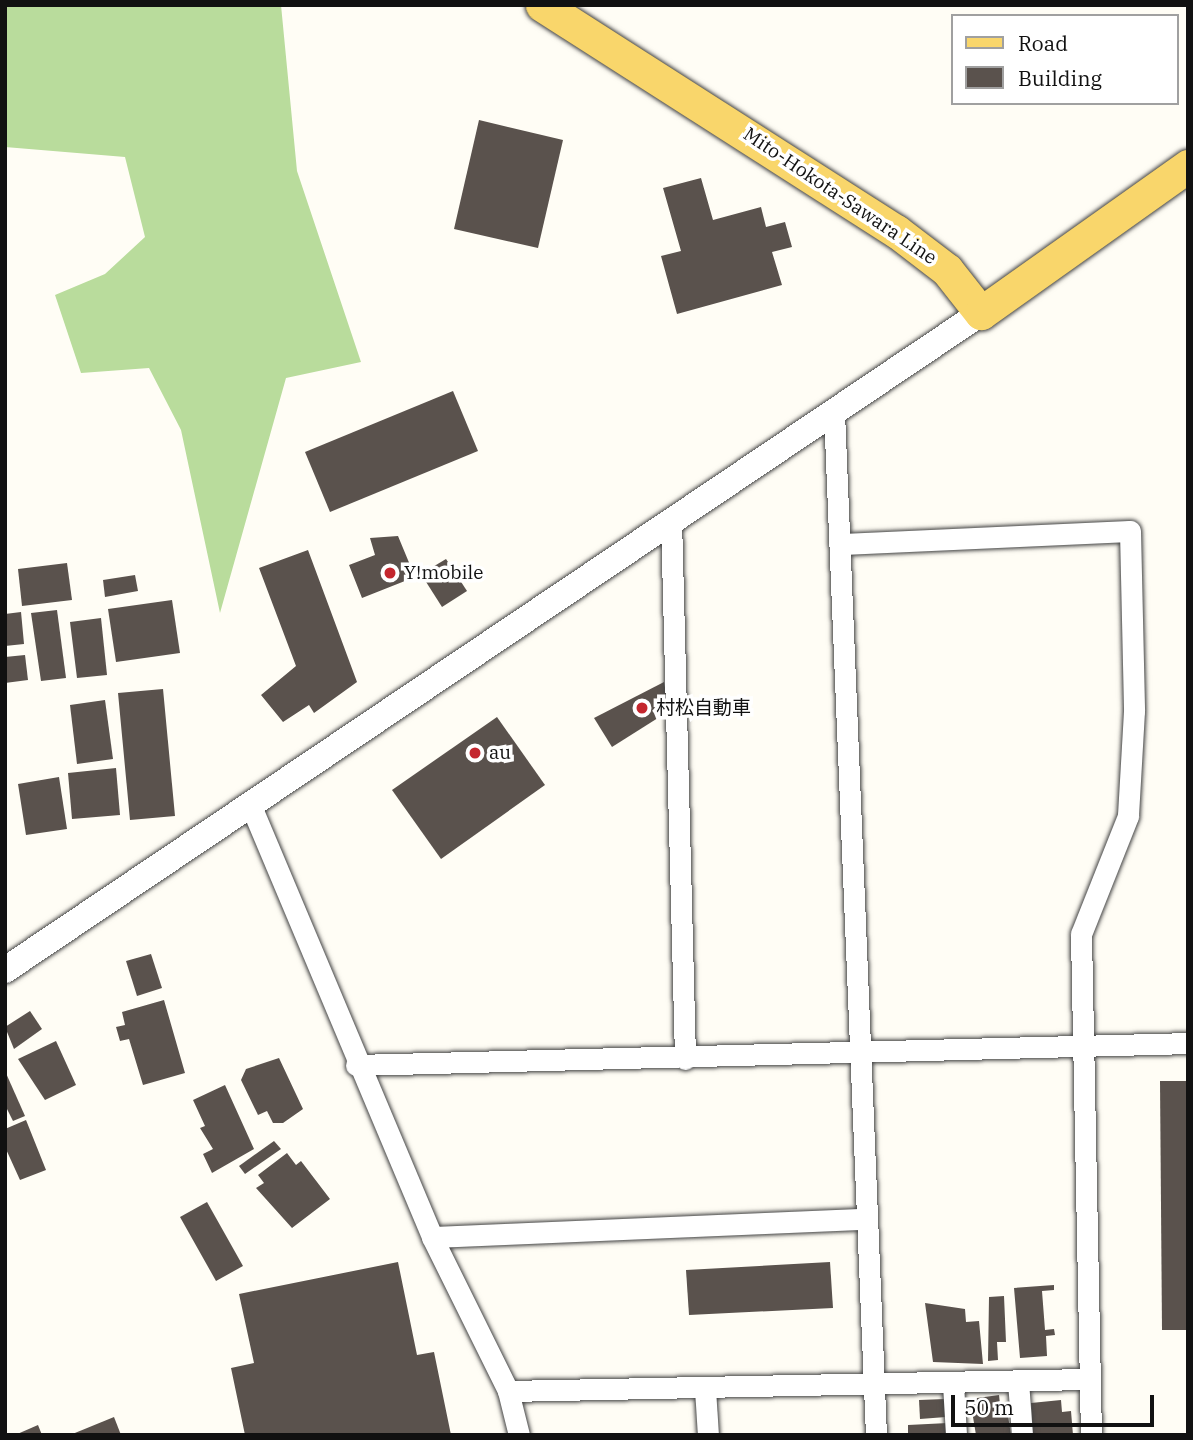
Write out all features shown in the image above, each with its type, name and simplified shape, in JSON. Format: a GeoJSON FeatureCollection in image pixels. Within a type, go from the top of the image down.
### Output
{"type":"FeatureCollection","features":[{"type":"Feature","properties":{"kind":"main road","name":"Mito-Hokota-Sawara Line"},"geometry":{"type":"LineString","coordinates":[[542,5],[896,231],[947,270],[981,313]]}},
{"type":"Feature","properties":{"kind":"main road"},"geometry":{"type":"LineString","coordinates":[[981,313],[1188,166]]}},
{"type":"Feature","properties":{"kind":"street"},"geometry":{"type":"LineString","coordinates":[[5,970],[251,806],[671,519],[981,313]]}},
{"type":"Feature","properties":{"kind":"street"},"geometry":{"type":"LineString","coordinates":[[834,412],[842,544],[876,1435]]}},
{"type":"Feature","properties":{"kind":"street"},"geometry":{"type":"LineString","coordinates":[[671,519],[685,1059]]}},
{"type":"Feature","properties":{"kind":"street"},"geometry":{"type":"LineString","coordinates":[[842,544],[1129,531],[1134,711],[1128,816],[1082,934],[1091,1435]]}},
{"type":"Feature","properties":{"kind":"street"},"geometry":{"type":"LineString","coordinates":[[251,806],[356,1065],[432,1237],[508,1391],[519,1435]]}},
{"type":"Feature","properties":{"kind":"street"},"geometry":{"type":"LineString","coordinates":[[356,1065],[685,1059],[1083,1044],[1188,1043]]}},
{"type":"Feature","properties":{"kind":"street"},"geometry":{"type":"LineString","coordinates":[[432,1237],[867,1219]]}},
{"type":"Feature","properties":{"kind":"street"},"geometry":{"type":"LineString","coordinates":[[508,1391],[953,1384],[1088,1379]]}},
{"type":"Feature","properties":{"kind":"street"},"geometry":{"type":"LineString","coordinates":[[1018,1381],[1022,1435]]}},
{"type":"Feature","properties":{"kind":"street"},"geometry":{"type":"LineString","coordinates":[[953,1384],[956,1435]]}},
{"type":"Feature","properties":{"kind":"street"},"geometry":{"type":"LineString","coordinates":[[705,1388],[708,1435]]}},
{"type":"Feature","properties":{"kind":"green space"},"geometry":{"type":"Polygon","coordinates":[[[5,5],[281,5],[297,171],[361,362],[286,378],[220,613],[181,430],[149,368],[81,373],[55,295],[105,274],[145,237],[125,157],[5,147],[5,5]]]}},
{"type":"Feature","properties":{"kind":"building"},"geometry":{"type":"Polygon","coordinates":[[[479,120],[563,140],[538,248],[454,229],[479,120]]]}},
{"type":"Feature","properties":{"kind":"building"},"geometry":{"type":"Polygon","coordinates":[[[701,178],[713,220],[761,207],[766,227],[785,222],[792,247],[772,252],[782,285],[677,314],[661,256],[681,251],[663,188],[701,178]]]}},
{"type":"Feature","properties":{"kind":"building"},"geometry":{"type":"Polygon","coordinates":[[[453,391],[478,451],[330,512],[305,452],[453,391]]]}},
{"type":"Feature","properties":{"kind":"building"},"geometry":{"type":"Polygon","coordinates":[[[398,536],[415,577],[362,598],[349,565],[375,555],[370,538],[398,536]]]}},
{"type":"Feature","properties":{"kind":"building"},"geometry":{"type":"Polygon","coordinates":[[[308,550],[357,682],[314,713],[309,705],[283,722],[261,695],[296,666],[259,568],[308,550]]]}},
{"type":"Feature","properties":{"kind":"building"},"geometry":{"type":"Polygon","coordinates":[[[446,559],[467,591],[442,607],[421,574],[446,559]]]}},
{"type":"Feature","properties":{"kind":"building"},"geometry":{"type":"Polygon","coordinates":[[[67,563],[72,600],[22,606],[18,569],[67,563]]]}},
{"type":"Feature","properties":{"kind":"building"},"geometry":{"type":"Polygon","coordinates":[[[135,575],[138,591],[105,597],[103,580],[135,575]]]}},
{"type":"Feature","properties":{"kind":"building"},"geometry":{"type":"Polygon","coordinates":[[[172,600],[180,653],[116,662],[108,609],[172,600]]]}},
{"type":"Feature","properties":{"kind":"building"},"geometry":{"type":"Polygon","coordinates":[[[57,610],[66,678],[41,681],[31,613],[57,610]]]}},
{"type":"Feature","properties":{"kind":"building"},"geometry":{"type":"Polygon","coordinates":[[[21,612],[24,644],[5,646],[5,614],[21,612]]]}},
{"type":"Feature","properties":{"kind":"building"},"geometry":{"type":"Polygon","coordinates":[[[101,618],[107,675],[77,678],[70,622],[101,618]]]}},
{"type":"Feature","properties":{"kind":"building"},"geometry":{"type":"Polygon","coordinates":[[[25,655],[28,680],[5,683],[5,657],[25,655]]]}},
{"type":"Feature","properties":{"kind":"building"},"geometry":{"type":"Polygon","coordinates":[[[664,682],[669,711],[612,747],[594,718],[664,682]]]}},
{"type":"Feature","properties":{"kind":"building"},"geometry":{"type":"Polygon","coordinates":[[[163,689],[175,816],[130,820],[118,693],[163,689]]]}},
{"type":"Feature","properties":{"kind":"building"},"geometry":{"type":"Polygon","coordinates":[[[105,700],[113,759],[77,764],[70,705],[105,700]]]}},
{"type":"Feature","properties":{"kind":"building"},"geometry":{"type":"Polygon","coordinates":[[[497,717],[545,785],[441,859],[392,790],[497,717]]]}},
{"type":"Feature","properties":{"kind":"building"},"geometry":{"type":"Polygon","coordinates":[[[116,768],[120,815],[72,819],[68,773],[116,768]]]}},
{"type":"Feature","properties":{"kind":"building"},"geometry":{"type":"Polygon","coordinates":[[[59,777],[67,829],[26,835],[18,784],[59,777]]]}},
{"type":"Feature","properties":{"kind":"building"},"geometry":{"type":"Polygon","coordinates":[[[151,954],[162,988],[137,996],[126,961],[151,954]]]}},
{"type":"Feature","properties":{"kind":"building"},"geometry":{"type":"Polygon","coordinates":[[[164,1000],[185,1073],[143,1085],[129,1039],[120,1041],[116,1027],[125,1025],[122,1012],[164,1000]]]}},
{"type":"Feature","properties":{"kind":"building"},"geometry":{"type":"Polygon","coordinates":[[[30,1011],[42,1029],[14,1049],[5,1027],[30,1011]]]}},
{"type":"Feature","properties":{"kind":"building"},"geometry":{"type":"Polygon","coordinates":[[[56,1041],[76,1085],[45,1100],[18,1059],[56,1041]]]}},
{"type":"Feature","properties":{"kind":"building"},"geometry":{"type":"Polygon","coordinates":[[[279,1058],[303,1109],[283,1123],[273,1123],[267,1111],[258,1115],[241,1080],[246,1069],[279,1058]]]}},
{"type":"Feature","properties":{"kind":"building"},"geometry":{"type":"Polygon","coordinates":[[[5,1071],[25,1116],[13,1121],[5,1105],[5,1071]]]}},
{"type":"Feature","properties":{"kind":"building"},"geometry":{"type":"Polygon","coordinates":[[[1160,1081],[1188,1081],[1188,1330],[1162,1330],[1160,1081]]]}},
{"type":"Feature","properties":{"kind":"building"},"geometry":{"type":"Polygon","coordinates":[[[225,1085],[254,1149],[212,1173],[203,1154],[213,1149],[200,1128],[205,1126],[193,1100],[225,1085]]]}},
{"type":"Feature","properties":{"kind":"building"},"geometry":{"type":"Polygon","coordinates":[[[26,1120],[46,1170],[20,1180],[5,1147],[5,1129],[26,1120]]]}},
{"type":"Feature","properties":{"kind":"building"},"geometry":{"type":"Polygon","coordinates":[[[274,1141],[281,1149],[245,1174],[239,1166],[274,1141]]]}},
{"type":"Feature","properties":{"kind":"building"},"geometry":{"type":"Polygon","coordinates":[[[287,1153],[296,1165],[301,1161],[330,1199],[292,1228],[256,1188],[264,1183],[258,1175],[287,1153]]]}},
{"type":"Feature","properties":{"kind":"building"},"geometry":{"type":"Polygon","coordinates":[[[207,1202],[243,1266],[216,1281],[180,1217],[207,1202]]]}},
{"type":"Feature","properties":{"kind":"building"},"geometry":{"type":"Polygon","coordinates":[[[398,1262],[417,1355],[434,1352],[451,1435],[245,1435],[231,1368],[254,1363],[239,1294],[398,1262]]]}},
{"type":"Feature","properties":{"kind":"building"},"geometry":{"type":"Polygon","coordinates":[[[830,1262],[833,1308],[689,1315],[686,1270],[830,1262]]]}},
{"type":"Feature","properties":{"kind":"building"},"geometry":{"type":"Polygon","coordinates":[[[1054,1285],[1054,1290],[1042,1291],[1045,1330],[1054,1329],[1055,1335],[1046,1336],[1047,1356],[1020,1358],[1014,1288],[1054,1285]]]}},
{"type":"Feature","properties":{"kind":"building"},"geometry":{"type":"Polygon","coordinates":[[[1004,1296],[1006,1342],[997,1342],[998,1360],[988,1361],[989,1297],[1004,1296]]]}},
{"type":"Feature","properties":{"kind":"building"},"geometry":{"type":"Polygon","coordinates":[[[925,1303],[965,1309],[966,1322],[979,1321],[983,1364],[933,1362],[925,1303]]]}},
{"type":"Feature","properties":{"kind":"building"},"geometry":{"type":"Polygon","coordinates":[[[999,1395],[1000,1404],[1006,1403],[1011,1435],[976,1435],[970,1399],[999,1395]]]}},
{"type":"Feature","properties":{"kind":"building"},"geometry":{"type":"Polygon","coordinates":[[[945,1399],[946,1417],[920,1419],[919,1400],[945,1399]]]}},
{"type":"Feature","properties":{"kind":"building"},"geometry":{"type":"Polygon","coordinates":[[[1061,1400],[1062,1412],[1071,1411],[1073,1435],[1033,1435],[1031,1403],[1061,1400]]]}},
{"type":"Feature","properties":{"kind":"building"},"geometry":{"type":"Polygon","coordinates":[[[114,1417],[121,1435],[70,1435],[114,1417]]]}},
{"type":"Feature","properties":{"kind":"building"},"geometry":{"type":"Polygon","coordinates":[[[948,1423],[948,1435],[908,1435],[908,1425],[948,1423]]]}},
{"type":"Feature","properties":{"kind":"building"},"geometry":{"type":"Polygon","coordinates":[[[38,1425],[42,1435],[15,1435],[38,1425]]]}},
{"type":"Feature","properties":{"kind":"place","name":"Y!mobile"},"geometry":{"type":"Point","coordinates":[390,573]}},
{"type":"Feature","properties":{"kind":"place","name":"村松自動車"},"geometry":{"type":"Point","coordinates":[642,708]}},
{"type":"Feature","properties":{"kind":"place","name":"au"},"geometry":{"type":"Point","coordinates":[475,753]}}]}
